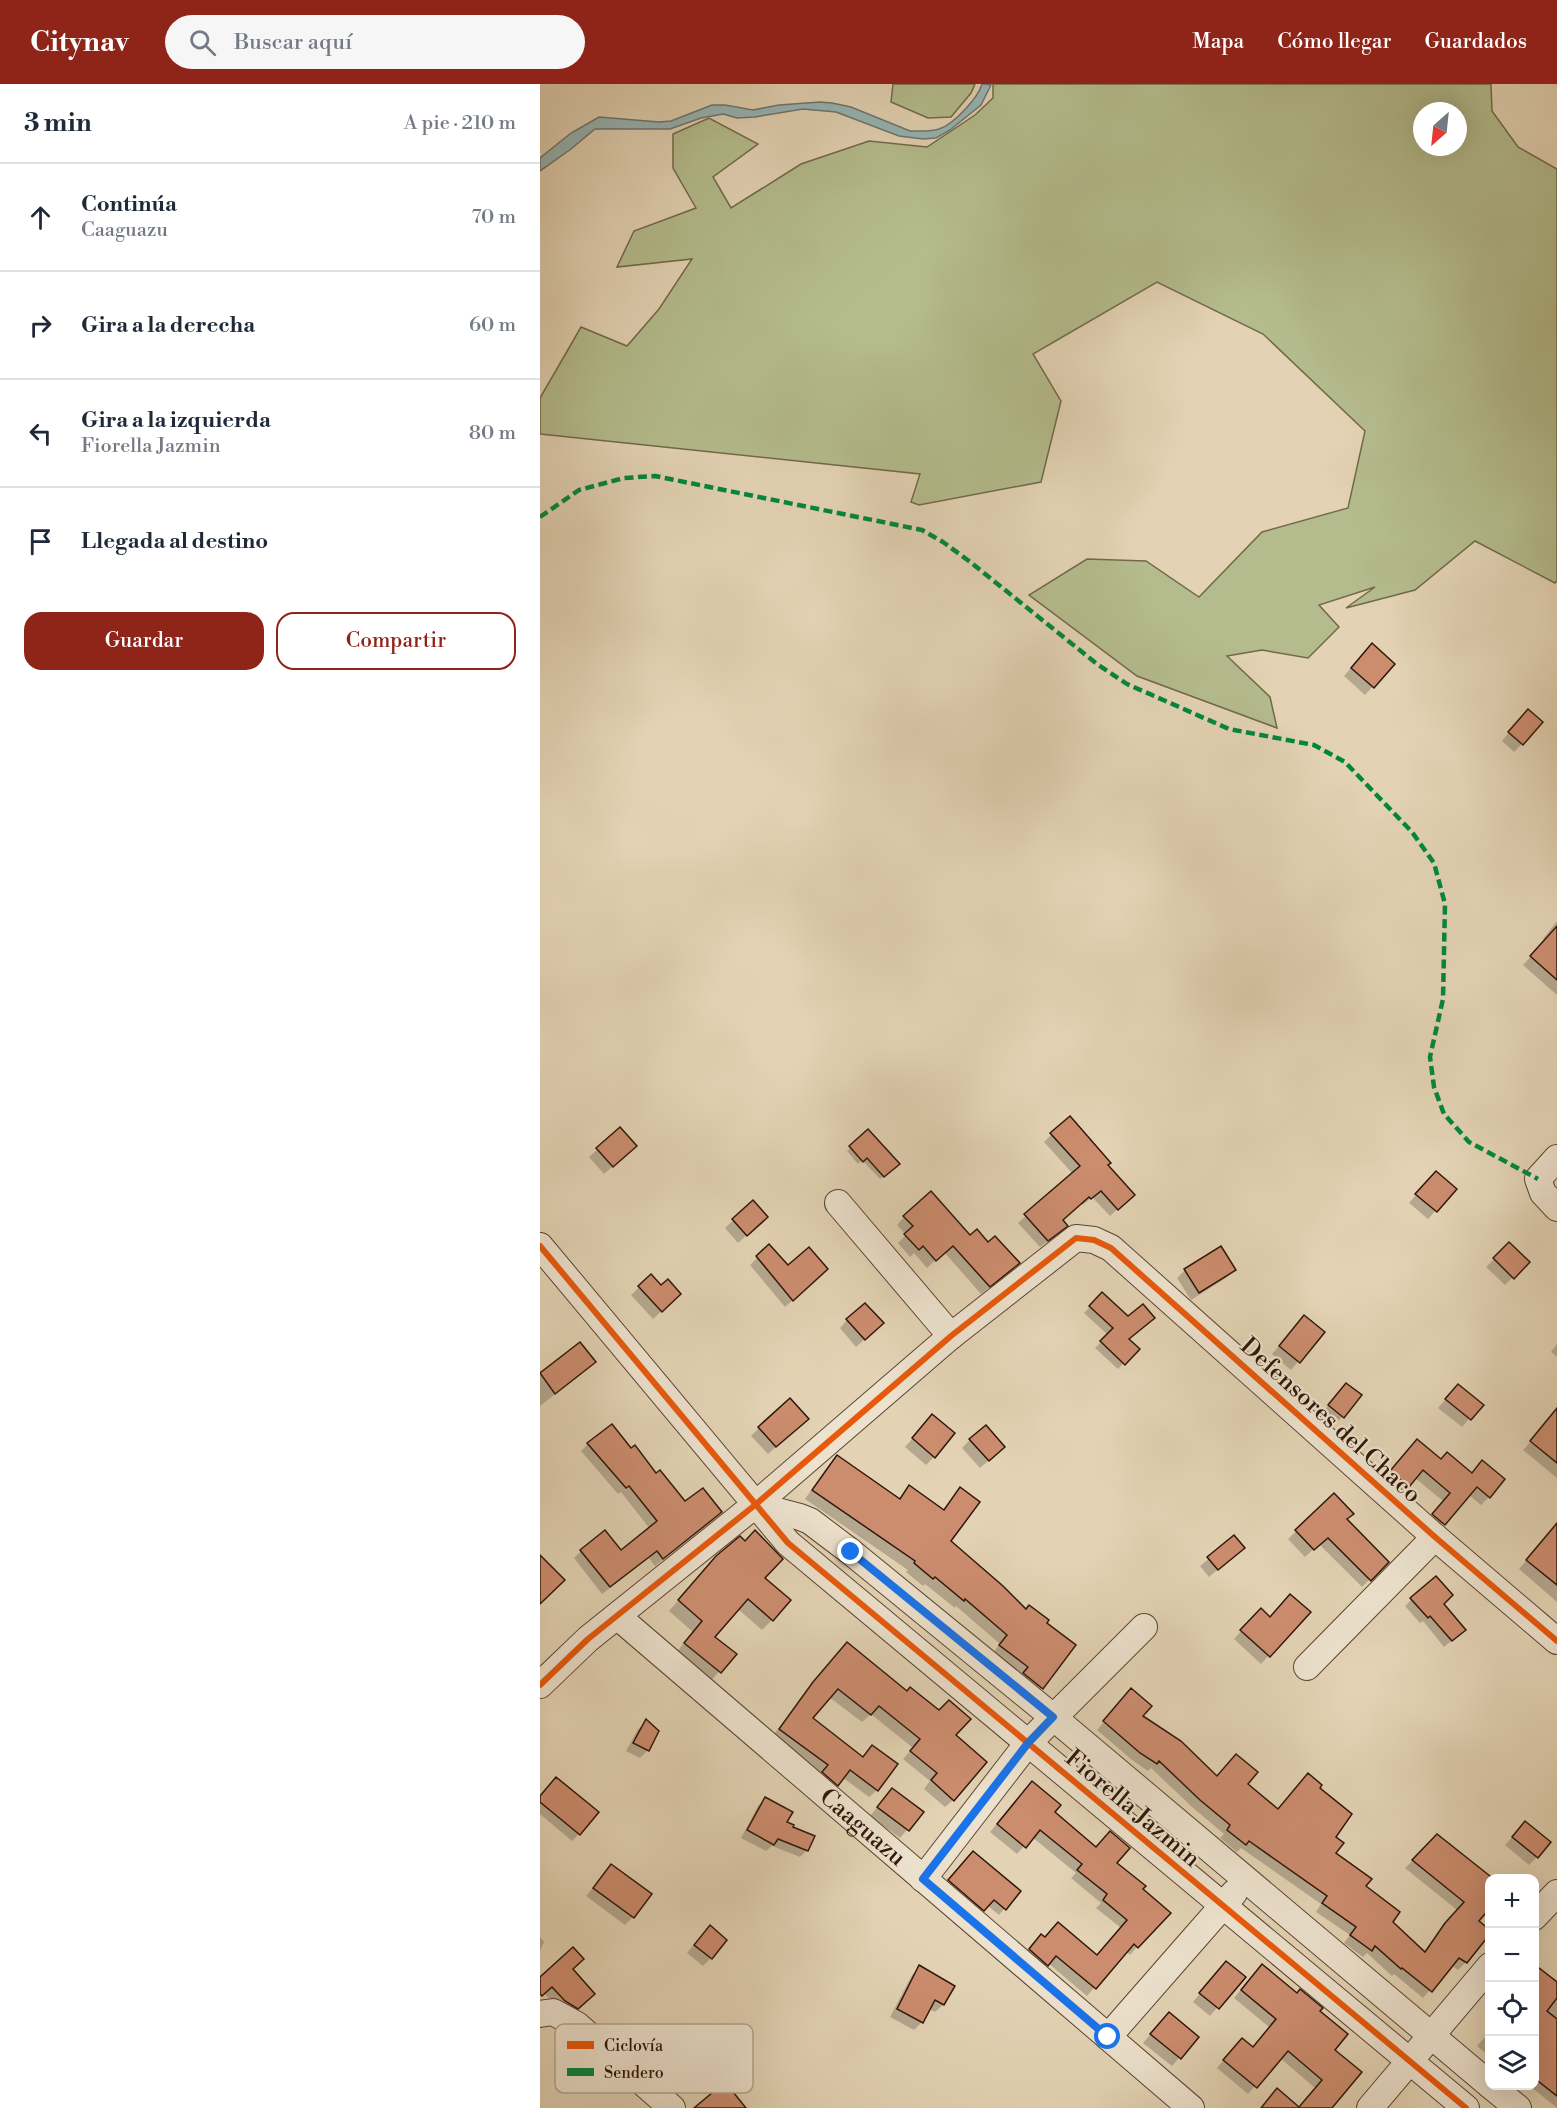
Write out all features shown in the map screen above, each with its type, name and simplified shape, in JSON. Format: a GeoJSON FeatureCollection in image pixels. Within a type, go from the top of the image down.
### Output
{"type":"FeatureCollection","features":[{"type":"Feature","properties":{"kind":"street"},"geometry":{"type":"LineString","coordinates":[[1557,1158],[1538,1179],[1543,1193],[1557,1208]]}},
{"type":"Feature","properties":{"kind":"street"},"geometry":{"type":"LineString","coordinates":[[540,1685],[588,1639],[755,1505],[951,1336],[838,1203]]}},
{"type":"Feature","properties":{"kind":"street","name":"Defensores del Chaco"},"geometry":{"type":"LineString","coordinates":[[951,1336],[1076,1238],[1094,1240],[1112,1248],[1435,1537],[1557,1641]]}},
{"type":"Feature","properties":{"kind":"street"},"geometry":{"type":"LineString","coordinates":[[540,1246],[755,1505]]}},
{"type":"Feature","properties":{"kind":"street","name":"Fiorella Jazmin"},"geometry":{"type":"LineString","coordinates":[[755,1505],[810,1521],[851,1552],[1053,1717],[1485,2081]]}},
{"type":"Feature","properties":{"kind":"street","name":"Fiorella Jazmin"},"geometry":{"type":"LineString","coordinates":[[755,1505],[788,1543],[1466,2108]]}},
{"type":"Feature","properties":{"kind":"street"},"geometry":{"type":"LineString","coordinates":[[1307,1667],[1435,1537]]}},
{"type":"Feature","properties":{"kind":"street","name":"Caaguazu"},"geometry":{"type":"LineString","coordinates":[[617,1616],[1191,2108]]}},
{"type":"Feature","properties":{"kind":"street"},"geometry":{"type":"LineString","coordinates":[[923,1879],[1028,1743],[1144,1627]]}},
{"type":"Feature","properties":{"kind":"street"},"geometry":{"type":"LineString","coordinates":[[1108,2037],[1245,1880]]}},
{"type":"Feature","properties":{"kind":"street"},"geometry":{"type":"LineString","coordinates":[[1539,1912],[1557,1893]]}},
{"type":"Feature","properties":{"kind":"street"},"geometry":{"type":"LineString","coordinates":[[1370,2108],[1408,2060],[1485,1972]]}},
{"type":"Feature","properties":{"kind":"street"},"geometry":{"type":"LineString","coordinates":[[540,2014],[554,2012],[575,2024]]}},
{"type":"Feature","properties":{"kind":"street","name":"Fiorella Jazmin"},"geometry":{"type":"LineString","coordinates":[[1496,2090],[1518,2108]]}},
{"type":"Feature","properties":{"kind":"street"},"geometry":{"type":"LineString","coordinates":[[655,2093],[672,2108]]}},
{"type":"Feature","properties":{"kind":"green space"},"geometry":{"type":"Polygon","coordinates":[[[893,84],[975,84],[971,93],[951,117],[928,118],[891,102],[893,84]]]}},
{"type":"Feature","properties":{"kind":"green space"},"geometry":{"type":"Polygon","coordinates":[[[993,84],[1491,84],[1492,111],[1518,147],[1557,169],[1557,581],[1555,583],[1475,541],[1415,590],[1346,608],[1375,587],[1319,605],[1339,627],[1308,658],[1262,650],[1227,656],[1270,697],[1277,728],[1137,676],[1029,595],[1087,559],[1146,561],[1199,597],[1262,532],[1348,508],[1365,431],[1263,334],[1157,282],[1033,354],[1061,401],[1041,482],[919,505],[911,502],[920,474],[540,434],[540,398],[581,327],[627,346],[659,309],[692,259],[617,267],[634,231],[696,208],[673,168],[673,134],[709,118],[758,144],[713,177],[731,208],[801,164],[869,141],[927,147],[975,115],[993,98],[993,84]]]}},
{"type":"Feature","properties":{"kind":"water"},"geometry":{"type":"Polygon","coordinates":[[[982,84],[991,85],[981,105],[950,130],[936,138],[899,136],[836,112],[803,109],[737,118],[723,114],[701,118],[670,129],[595,129],[540,171],[540,158],[571,133],[599,117],[659,122],[671,121],[712,105],[753,110],[779,105],[820,102],[851,107],[910,131],[928,131],[945,126],[958,117],[976,96],[982,84]]]}},
{"type":"Feature","properties":{"kind":"building"},"geometry":{"type":"Polygon","coordinates":[[[1372,643],[1395,664],[1374,688],[1351,668],[1372,643]]]}},
{"type":"Feature","properties":{"kind":"building"},"geometry":{"type":"Polygon","coordinates":[[[1528,709],[1543,722],[1523,745],[1508,732],[1528,709]]]}},
{"type":"Feature","properties":{"kind":"building"},"geometry":{"type":"Polygon","coordinates":[[[1557,926],[1557,980],[1530,956],[1557,926]]]}},
{"type":"Feature","properties":{"kind":"building"},"geometry":{"type":"Polygon","coordinates":[[[1070,1116],[1135,1195],[1118,1210],[1101,1191],[1091,1199],[1089,1197],[1063,1220],[1068,1226],[1048,1241],[1024,1214],[1080,1166],[1050,1133],[1070,1116]]]}},
{"type":"Feature","properties":{"kind":"building"},"geometry":{"type":"Polygon","coordinates":[[[620,1127],[637,1146],[613,1167],[596,1148],[620,1127]]]}},
{"type":"Feature","properties":{"kind":"building"},"geometry":{"type":"Polygon","coordinates":[[[868,1129],[900,1164],[884,1177],[867,1158],[863,1162],[849,1146],[868,1129]]]}},
{"type":"Feature","properties":{"kind":"building"},"geometry":{"type":"Polygon","coordinates":[[[1436,1171],[1457,1189],[1437,1212],[1415,1194],[1436,1171]]]}},
{"type":"Feature","properties":{"kind":"building"},"geometry":{"type":"Polygon","coordinates":[[[931,1191],[970,1235],[977,1229],[988,1242],[995,1236],[1020,1263],[990,1287],[953,1246],[936,1261],[923,1246],[919,1250],[904,1234],[913,1226],[903,1216],[931,1191]]]}},
{"type":"Feature","properties":{"kind":"building"},"geometry":{"type":"Polygon","coordinates":[[[753,1200],[768,1217],[747,1236],[732,1219],[753,1200]]]}},
{"type":"Feature","properties":{"kind":"building"},"geometry":{"type":"Polygon","coordinates":[[[1509,1242],[1530,1262],[1514,1279],[1493,1258],[1509,1242]]]}},
{"type":"Feature","properties":{"kind":"building"},"geometry":{"type":"Polygon","coordinates":[[[769,1244],[788,1265],[809,1247],[828,1269],[793,1301],[756,1256],[769,1244]]]}},
{"type":"Feature","properties":{"kind":"building"},"geometry":{"type":"Polygon","coordinates":[[[1221,1246],[1236,1270],[1199,1293],[1184,1269],[1221,1246]]]}},
{"type":"Feature","properties":{"kind":"building"},"geometry":{"type":"Polygon","coordinates":[[[651,1274],[661,1285],[668,1279],[681,1294],[662,1312],[638,1286],[651,1274]]]}},
{"type":"Feature","properties":{"kind":"building"},"geometry":{"type":"Polygon","coordinates":[[[1102,1292],[1128,1316],[1143,1304],[1155,1318],[1129,1339],[1140,1349],[1125,1365],[1100,1341],[1113,1328],[1089,1306],[1102,1292]]]}},
{"type":"Feature","properties":{"kind":"building"},"geometry":{"type":"Polygon","coordinates":[[[865,1303],[884,1323],[865,1340],[846,1319],[865,1303]]]}},
{"type":"Feature","properties":{"kind":"building"},"geometry":{"type":"Polygon","coordinates":[[[1304,1315],[1325,1332],[1300,1363],[1279,1346],[1304,1315]]]}},
{"type":"Feature","properties":{"kind":"building"},"geometry":{"type":"Polygon","coordinates":[[[580,1342],[596,1362],[555,1394],[540,1373],[580,1342]]]}},
{"type":"Feature","properties":{"kind":"building"},"geometry":{"type":"Polygon","coordinates":[[[1346,1383],[1362,1395],[1344,1418],[1328,1405],[1346,1383]]]}},
{"type":"Feature","properties":{"kind":"building"},"geometry":{"type":"Polygon","coordinates":[[[1458,1384],[1484,1405],[1471,1420],[1445,1399],[1458,1384]]]}},
{"type":"Feature","properties":{"kind":"building"},"geometry":{"type":"Polygon","coordinates":[[[790,1398],[809,1419],[776,1447],[758,1427],[790,1398]]]}},
{"type":"Feature","properties":{"kind":"building"},"geometry":{"type":"Polygon","coordinates":[[[1557,1408],[1557,1463],[1530,1441],[1557,1408]]]}},
{"type":"Feature","properties":{"kind":"building"},"geometry":{"type":"Polygon","coordinates":[[[932,1414],[955,1433],[935,1458],[912,1438],[932,1414]]]}},
{"type":"Feature","properties":{"kind":"building"},"geometry":{"type":"Polygon","coordinates":[[[612,1424],[631,1448],[635,1445],[656,1473],[660,1470],[685,1501],[703,1488],[722,1512],[663,1559],[657,1551],[610,1587],[580,1550],[605,1530],[621,1550],[657,1521],[629,1486],[626,1488],[587,1443],[612,1424]]]}},
{"type":"Feature","properties":{"kind":"building"},"geometry":{"type":"Polygon","coordinates":[[[986,1425],[1005,1447],[989,1461],[969,1439],[986,1425]]]}},
{"type":"Feature","properties":{"kind":"building"},"geometry":{"type":"Polygon","coordinates":[[[1417,1439],[1441,1459],[1447,1452],[1472,1473],[1482,1460],[1505,1479],[1490,1498],[1477,1487],[1445,1525],[1432,1514],[1450,1493],[1423,1470],[1409,1487],[1390,1471],[1417,1439]]]}},
{"type":"Feature","properties":{"kind":"building"},"geometry":{"type":"Polygon","coordinates":[[[837,1455],[900,1499],[909,1485],[944,1510],[960,1487],[980,1502],[951,1541],[1026,1609],[1029,1605],[1049,1620],[1047,1623],[1076,1645],[1043,1689],[1023,1673],[1028,1667],[999,1645],[1007,1635],[965,1599],[964,1601],[935,1577],[933,1579],[914,1563],[915,1561],[812,1490],[837,1455]]]}},
{"type":"Feature","properties":{"kind":"building"},"geometry":{"type":"Polygon","coordinates":[[[1334,1493],[1354,1514],[1347,1519],[1389,1562],[1371,1581],[1328,1538],[1314,1550],[1295,1530],[1334,1493]]]}},
{"type":"Feature","properties":{"kind":"building"},"geometry":{"type":"Polygon","coordinates":[[[1557,1523],[1557,1585],[1526,1560],[1557,1523]]]}},
{"type":"Feature","properties":{"kind":"building"},"geometry":{"type":"Polygon","coordinates":[[[755,1530],[783,1559],[765,1578],[791,1600],[773,1621],[748,1599],[715,1637],[737,1654],[721,1673],[684,1643],[702,1621],[678,1600],[716,1556],[740,1536],[745,1541],[755,1530]]]}},
{"type":"Feature","properties":{"kind":"building"},"geometry":{"type":"Polygon","coordinates":[[[1234,1535],[1245,1548],[1218,1570],[1207,1557],[1234,1535]]]}},
{"type":"Feature","properties":{"kind":"building"},"geometry":{"type":"Polygon","coordinates":[[[540,1555],[565,1580],[540,1604],[540,1555]]]}},
{"type":"Feature","properties":{"kind":"building"},"geometry":{"type":"Polygon","coordinates":[[[1436,1576],[1453,1595],[1444,1604],[1466,1630],[1452,1641],[1410,1598],[1436,1576]]]}},
{"type":"Feature","properties":{"kind":"building"},"geometry":{"type":"Polygon","coordinates":[[[1290,1594],[1311,1612],[1270,1657],[1240,1630],[1261,1608],[1270,1617],[1290,1594]]]}},
{"type":"Feature","properties":{"kind":"building"},"geometry":{"type":"Polygon","coordinates":[[[847,1642],[907,1691],[910,1687],[939,1710],[949,1700],[971,1719],[956,1735],[987,1762],[954,1801],[931,1780],[937,1773],[910,1751],[920,1739],[879,1706],[871,1715],[838,1689],[813,1718],[863,1757],[872,1745],[898,1764],[878,1791],[850,1770],[838,1786],[822,1772],[828,1765],[779,1729],[813,1682],[847,1642]]]}},
{"type":"Feature","properties":{"kind":"building"},"geometry":{"type":"Polygon","coordinates":[[[1131,1688],[1152,1706],[1143,1716],[1181,1741],[1217,1776],[1236,1754],[1258,1772],[1248,1784],[1278,1809],[1308,1773],[1322,1785],[1320,1788],[1352,1814],[1336,1837],[1344,1843],[1336,1853],[1372,1879],[1366,1886],[1400,1912],[1393,1922],[1425,1952],[1445,1923],[1464,1902],[1412,1860],[1437,1834],[1487,1874],[1485,1874],[1485,1914],[1479,1921],[1485,1926],[1485,1940],[1467,1963],[1459,1958],[1432,1992],[1375,1946],[1372,1951],[1350,1935],[1356,1927],[1322,1903],[1327,1896],[1249,1841],[1246,1845],[1227,1830],[1230,1825],[1159,1761],[1157,1764],[1140,1753],[1103,1721],[1131,1688]]]}},
{"type":"Feature","properties":{"kind":"building"},"geometry":{"type":"Polygon","coordinates":[[[646,1719],[659,1731],[649,1751],[633,1743],[646,1719]]]}},
{"type":"Feature","properties":{"kind":"building"},"geometry":{"type":"Polygon","coordinates":[[[556,1777],[599,1812],[580,1835],[540,1802],[540,1796],[556,1777]]]}},
{"type":"Feature","properties":{"kind":"building"},"geometry":{"type":"Polygon","coordinates":[[[1032,1781],[1061,1805],[1055,1812],[1096,1847],[1110,1831],[1130,1848],[1117,1863],[1146,1886],[1143,1889],[1171,1913],[1138,1948],[1134,1944],[1096,1989],[1056,1956],[1048,1966],[1029,1949],[1041,1934],[1045,1937],[1058,1922],[1097,1955],[1127,1920],[1103,1900],[1107,1894],[1077,1870],[1082,1864],[1040,1830],[1026,1848],[997,1824],[1032,1781]]]}},
{"type":"Feature","properties":{"kind":"building"},"geometry":{"type":"Polygon","coordinates":[[[892,1788],[924,1812],[909,1831],[877,1807],[892,1788]]]}},
{"type":"Feature","properties":{"kind":"building"},"geometry":{"type":"Polygon","coordinates":[[[765,1797],[793,1812],[787,1822],[794,1825],[793,1827],[815,1836],[808,1851],[778,1839],[774,1845],[747,1830],[765,1797]]]}},
{"type":"Feature","properties":{"kind":"building"},"geometry":{"type":"Polygon","coordinates":[[[1525,1821],[1551,1842],[1538,1858],[1512,1837],[1525,1821]]]}},
{"type":"Feature","properties":{"kind":"building"},"geometry":{"type":"Polygon","coordinates":[[[973,1851],[1021,1891],[1006,1910],[994,1900],[984,1911],[948,1880],[973,1851]]]}},
{"type":"Feature","properties":{"kind":"building"},"geometry":{"type":"Polygon","coordinates":[[[611,1864],[652,1894],[634,1918],[593,1888],[611,1864]]]}},
{"type":"Feature","properties":{"kind":"building"},"geometry":{"type":"Polygon","coordinates":[[[710,1925],[727,1940],[712,1959],[694,1945],[710,1925]]]}},
{"type":"Feature","properties":{"kind":"building"},"geometry":{"type":"Polygon","coordinates":[[[573,1947],[584,1959],[573,1969],[595,1994],[578,2009],[565,2001],[552,1987],[542,1996],[540,1994],[540,1977],[573,1947]]]}},
{"type":"Feature","properties":{"kind":"building"},"geometry":{"type":"Polygon","coordinates":[[[1226,1961],[1246,1977],[1219,2009],[1199,1993],[1226,1961]]]}},
{"type":"Feature","properties":{"kind":"building"},"geometry":{"type":"Polygon","coordinates":[[[1262,1964],[1297,1993],[1300,1989],[1323,2008],[1320,2011],[1348,2034],[1335,2050],[1362,2072],[1332,2108],[1261,2108],[1277,2088],[1299,2107],[1322,2080],[1288,2051],[1257,2088],[1223,2060],[1242,2038],[1253,2047],[1276,2019],[1241,1990],[1262,1964]]]}},
{"type":"Feature","properties":{"kind":"building"},"geometry":{"type":"Polygon","coordinates":[[[919,1965],[955,1986],[944,2005],[935,2000],[923,2023],[897,2009],[919,1965]]]}},
{"type":"Feature","properties":{"kind":"building"},"geometry":{"type":"Polygon","coordinates":[[[1539,1968],[1557,1982],[1557,1998],[1547,2011],[1557,2019],[1557,2096],[1539,2082],[1539,1968]]]}},
{"type":"Feature","properties":{"kind":"building"},"geometry":{"type":"Polygon","coordinates":[[[1169,2012],[1199,2037],[1181,2059],[1150,2034],[1169,2012]]]}},
{"type":"Feature","properties":{"kind":"building"},"geometry":{"type":"Polygon","coordinates":[[[712,2093],[734,2093],[746,2108],[694,2108],[712,2093]]]}},
{"type":"Feature","properties":{"kind":"marked path"},"geometry":{"type":"LineString","coordinates":[[540,517],[579,490],[624,478],[655,476],[922,530],[969,561],[1097,664],[1127,684],[1229,729],[1314,745],[1345,762],[1412,832],[1434,863],[1445,904],[1443,999],[1430,1057],[1434,1087],[1444,1114],[1469,1142],[1538,1179]]}},
{"type":"Feature","properties":{"kind":"cycle path"},"geometry":{"type":"LineString","coordinates":[[540,1685],[588,1639],[755,1505],[951,1336],[1076,1238],[1094,1240],[1111,1248],[1435,1537],[1557,1641]]}},
{"type":"Feature","properties":{"kind":"cycle path"},"geometry":{"type":"LineString","coordinates":[[540,1246],[788,1543],[1466,2108]]}},
{"type":"Feature","properties":{"kind":"route"},"geometry":{"type":"LineString","coordinates":[[851,1552],[1053,1717],[1028,1743],[923,1879],[1108,2037]]}}]}
